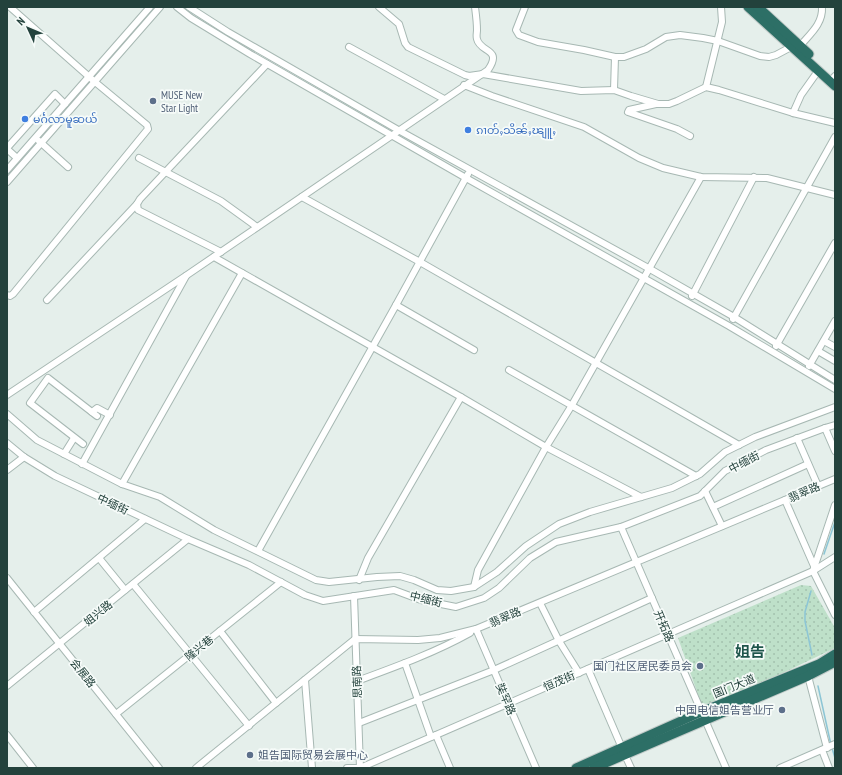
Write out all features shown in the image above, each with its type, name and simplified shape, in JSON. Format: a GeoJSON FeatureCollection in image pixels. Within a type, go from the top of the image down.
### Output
{"type":"FeatureCollection","features":[{"type":"Feature","properties":{"kind":"highway"},"geometry":{"type":"LineString","coordinates":[[748,7],[835,79]]}},
{"type":"Feature","properties":{"kind":"highway"},"geometry":{"type":"LineString","coordinates":[[758,7],[818,70],[835,79]]}},
{"type":"Feature","properties":{"kind":"highway","name":"国门大道"},"geometry":{"type":"LineString","coordinates":[[576,768],[623,751],[703,716],[804,670],[835,654]]}},
{"type":"Feature","properties":{"kind":"highway","name":"国门大道"},"geometry":{"type":"LineString","coordinates":[[703,716],[808,676],[835,662]]}},
{"type":"Feature","properties":{"kind":"highway","name":"国门大道"},"geometry":{"type":"LineString","coordinates":[[594,768],[623,751]]}},
{"type":"Feature","properties":{"kind":"street"},"geometry":{"type":"LineString","coordinates":[[7,295],[10,296],[13,294],[148,129],[147,125],[95,82],[10,7]]}},
{"type":"Feature","properties":{"kind":"street"},"geometry":{"type":"LineString","coordinates":[[7,170],[150,7]]}},
{"type":"Feature","properties":{"kind":"street"},"geometry":{"type":"LineString","coordinates":[[7,182],[160,7]]}},
{"type":"Feature","properties":{"kind":"street"},"geometry":{"type":"LineString","coordinates":[[177,7],[191,18],[267,64],[774,351],[835,389]]}},
{"type":"Feature","properties":{"kind":"street"},"geometry":{"type":"LineString","coordinates":[[189,7],[228,32],[400,130],[650,269],[778,344],[835,380]]}},
{"type":"Feature","properties":{"kind":"street"},"geometry":{"type":"LineString","coordinates":[[379,7],[399,24],[405,44],[408,47],[465,75],[469,76],[483,74],[581,91],[614,90],[658,104]]}},
{"type":"Feature","properties":{"kind":"street"},"geometry":{"type":"LineString","coordinates":[[7,395],[187,275],[488,70],[493,64],[494,60],[492,55],[478,42],[475,7]]}},
{"type":"Feature","properties":{"kind":"street"},"geometry":{"type":"LineString","coordinates":[[525,7],[516,30],[519,35],[538,42],[615,57],[624,57],[646,49],[666,37],[680,35],[718,41],[760,56],[769,57],[795,46],[819,24],[822,15],[822,7]]}},
{"type":"Feature","properties":{"kind":"street"},"geometry":{"type":"LineString","coordinates":[[706,86],[722,22],[721,7]]}},
{"type":"Feature","properties":{"kind":"street"},"geometry":{"type":"LineString","coordinates":[[349,47],[444,99]]}},
{"type":"Feature","properties":{"kind":"street"},"geometry":{"type":"LineString","coordinates":[[614,90],[616,75],[615,57]]}},
{"type":"Feature","properties":{"kind":"street"},"geometry":{"type":"LineString","coordinates":[[47,300],[267,64]]}},
{"type":"Feature","properties":{"kind":"street"},"geometry":{"type":"LineString","coordinates":[[793,113],[801,95],[818,70]]}},
{"type":"Feature","properties":{"kind":"street"},"geometry":{"type":"LineString","coordinates":[[464,85],[584,127],[639,158],[663,168],[701,177],[767,178],[835,195]]}},
{"type":"Feature","properties":{"kind":"street"},"geometry":{"type":"LineString","coordinates":[[690,136],[677,129],[628,112],[629,110],[658,104],[669,104],[706,86],[793,113],[835,123]]}},
{"type":"Feature","properties":{"kind":"street"},"geometry":{"type":"LineString","coordinates":[[17,158],[7,148],[55,94],[65,104]]}},
{"type":"Feature","properties":{"kind":"street"},"geometry":{"type":"LineString","coordinates":[[729,326],[835,137]]}},
{"type":"Feature","properties":{"kind":"street"},"geometry":{"type":"LineString","coordinates":[[36,138],[68,166]]}},
{"type":"Feature","properties":{"kind":"street"},"geometry":{"type":"LineString","coordinates":[[139,158],[221,201],[257,227]]}},
{"type":"Feature","properties":{"kind":"street"},"geometry":{"type":"LineString","coordinates":[[258,551],[471,170]]}},
{"type":"Feature","properties":{"kind":"street"},"geometry":{"type":"LineString","coordinates":[[474,587],[478,570],[546,447],[572,405],[645,278],[701,177]]}},
{"type":"Feature","properties":{"kind":"street"},"geometry":{"type":"LineString","coordinates":[[689,303],[754,177]]}},
{"type":"Feature","properties":{"kind":"street"},"geometry":{"type":"LineString","coordinates":[[302,197],[420,262],[739,445]]}},
{"type":"Feature","properties":{"kind":"street"},"geometry":{"type":"LineString","coordinates":[[137,204],[138,210],[221,252]]}},
{"type":"Feature","properties":{"kind":"street"},"geometry":{"type":"LineString","coordinates":[[529,213],[534,205]]}},
{"type":"Feature","properties":{"kind":"street"},"geometry":{"type":"LineString","coordinates":[[581,242],[586,233]]}},
{"type":"Feature","properties":{"kind":"street"},"geometry":{"type":"LineString","coordinates":[[774,351],[835,243]]}},
{"type":"Feature","properties":{"kind":"street"},"geometry":{"type":"LineString","coordinates":[[214,256],[461,396],[546,447],[641,497]]}},
{"type":"Feature","properties":{"kind":"street"},"geometry":{"type":"LineString","coordinates":[[122,484],[242,273]]}},
{"type":"Feature","properties":{"kind":"street"},"geometry":{"type":"LineString","coordinates":[[82,464],[187,275]]}},
{"type":"Feature","properties":{"kind":"street"},"geometry":{"type":"LineString","coordinates":[[396,306],[474,350]]}},
{"type":"Feature","properties":{"kind":"street"},"geometry":{"type":"LineString","coordinates":[[806,371],[835,321]]}},
{"type":"Feature","properties":{"kind":"street"},"geometry":{"type":"LineString","coordinates":[[824,340],[835,347]]}},
{"type":"Feature","properties":{"kind":"street"},"geometry":{"type":"LineString","coordinates":[[818,351],[835,361]]}},
{"type":"Feature","properties":{"kind":"street"},"geometry":{"type":"LineString","coordinates":[[509,370],[696,476]]}},
{"type":"Feature","properties":{"kind":"street"},"geometry":{"type":"LineString","coordinates":[[83,444],[30,404],[48,378],[94,414],[97,408],[110,414]]}},
{"type":"Feature","properties":{"kind":"street"},"geometry":{"type":"LineString","coordinates":[[359,580],[368,558],[461,396]]}},
{"type":"Feature","properties":{"kind":"street"},"geometry":{"type":"LineString","coordinates":[[7,414],[37,440],[122,484],[160,497],[214,530],[316,580],[329,582],[400,576],[414,580],[437,590],[451,591],[474,587],[497,572],[526,546],[560,524],[590,512],[672,488],[696,476],[725,452],[739,445],[835,407]]}},
{"type":"Feature","properties":{"kind":"street","name":"中缅街"},"geometry":{"type":"LineString","coordinates":[[7,443],[24,457],[55,476],[188,539],[250,565],[305,595],[323,601],[394,590],[421,600],[456,607],[484,598],[499,588],[530,558],[556,542],[621,527],[700,496],[726,471],[766,450],[835,425]]}},
{"type":"Feature","properties":{"kind":"street"},"geometry":{"type":"LineString","coordinates":[[825,428],[835,451]]}},
{"type":"Feature","properties":{"kind":"street"},"geometry":{"type":"LineString","coordinates":[[64,454],[74,438]]}},
{"type":"Feature","properties":{"kind":"street"},"geometry":{"type":"LineString","coordinates":[[797,438],[818,486]]}},
{"type":"Feature","properties":{"kind":"street"},"geometry":{"type":"LineString","coordinates":[[7,470],[24,457]]}},
{"type":"Feature","properties":{"kind":"street"},"geometry":{"type":"LineString","coordinates":[[713,507],[808,464]]}},
{"type":"Feature","properties":{"kind":"street","name":"翡翠路"},"geometry":{"type":"LineString","coordinates":[[355,639],[418,640],[440,638],[476,629],[835,479]]}},
{"type":"Feature","properties":{"kind":"street"},"geometry":{"type":"LineString","coordinates":[[705,491],[722,526]]}},
{"type":"Feature","properties":{"kind":"street"},"geometry":{"type":"LineString","coordinates":[[785,500],[835,615]]}},
{"type":"Feature","properties":{"kind":"street"},"geometry":{"type":"LineString","coordinates":[[814,569],[835,505]]}},
{"type":"Feature","properties":{"kind":"street"},"geometry":{"type":"LineString","coordinates":[[34,612],[145,519]]}},
{"type":"Feature","properties":{"kind":"street","name":"开拓路"},"geometry":{"type":"LineString","coordinates":[[621,527],[726,768]]}},
{"type":"Feature","properties":{"kind":"street","name":"姐兴路"},"geometry":{"type":"LineString","coordinates":[[7,686],[188,539]]}},
{"type":"Feature","properties":{"kind":"street","name":"恒茂街"},"geometry":{"type":"LineString","coordinates":[[347,768],[360,768],[668,634],[814,569],[835,557]]}},
{"type":"Feature","properties":{"kind":"street"},"geometry":{"type":"LineString","coordinates":[[99,558],[125,590]]}},
{"type":"Feature","properties":{"kind":"street","name":"会展路"},"geometry":{"type":"LineString","coordinates":[[7,578],[159,768]]}},
{"type":"Feature","properties":{"kind":"street","name":"隆兴巷"},"geometry":{"type":"LineString","coordinates":[[116,714],[281,582]]}},
{"type":"Feature","properties":{"kind":"street"},"geometry":{"type":"LineString","coordinates":[[134,584],[249,726]]}},
{"type":"Feature","properties":{"kind":"street","name":"思南路"},"geometry":{"type":"LineString","coordinates":[[354,596],[360,768]]}},
{"type":"Feature","properties":{"kind":"street"},"geometry":{"type":"LineString","coordinates":[[359,723],[494,670],[652,598]]}},
{"type":"Feature","properties":{"kind":"street"},"geometry":{"type":"LineString","coordinates":[[540,602],[559,641],[579,673]]}},
{"type":"Feature","properties":{"kind":"street"},"geometry":{"type":"LineString","coordinates":[[357,681],[405,663],[454,642],[476,629]]}},
{"type":"Feature","properties":{"kind":"street","name":"奘罕路"},"geometry":{"type":"LineString","coordinates":[[476,629],[536,768]]}},
{"type":"Feature","properties":{"kind":"street"},"geometry":{"type":"LineString","coordinates":[[220,631],[276,703]]}},
{"type":"Feature","properties":{"kind":"street"},"geometry":{"type":"LineString","coordinates":[[196,768],[355,639]]}},
{"type":"Feature","properties":{"kind":"street"},"geometry":{"type":"LineString","coordinates":[[405,663],[433,736],[450,768]]}},
{"type":"Feature","properties":{"kind":"street"},"geometry":{"type":"LineString","coordinates":[[588,669],[630,768]]}},
{"type":"Feature","properties":{"kind":"street"},"geometry":{"type":"LineString","coordinates":[[808,676],[829,747],[829,768]]}},
{"type":"Feature","properties":{"kind":"street"},"geometry":{"type":"LineString","coordinates":[[305,680],[312,768]]}},
{"type":"Feature","properties":{"kind":"street"},"geometry":{"type":"LineString","coordinates":[[7,735],[33,768]]}},
{"type":"Feature","properties":{"kind":"street"},"geometry":{"type":"LineString","coordinates":[[780,768],[829,747]]}},
{"type":"Feature","properties":{"kind":"green space"},"geometry":{"type":"Polygon","coordinates":[[[801,585],[811,586],[835,628],[835,648],[716,705],[701,703],[678,638],[801,585]]]}},
{"type":"Feature","properties":{"kind":"waterway"},"geometry":{"type":"LineString","coordinates":[[824,554],[835,522]]}},
{"type":"Feature","properties":{"kind":"waterway"},"geometry":{"type":"LineString","coordinates":[[811,591],[805,612],[805,621],[812,655]]}},
{"type":"Feature","properties":{"kind":"waterway"},"geometry":{"type":"LineString","coordinates":[[818,686],[831,745]]}},
{"type":"Feature","properties":{"kind":"waterway"},"geometry":{"type":"LineString","coordinates":[[832,748],[835,758]]}},
{"type":"Feature","properties":{"kind":"place","name":"MUSE New Star Light"},"geometry":{"type":"Point","coordinates":[153,101]}},
{"type":"Feature","properties":{"kind":"place","name":"မင်္ဂလာမူဆယ်"},"geometry":{"type":"Point","coordinates":[25,119]}},
{"type":"Feature","properties":{"kind":"place","name":"ၵၢတ်ႇသိၼ်ႇၽျူႇ"},"geometry":{"type":"Point","coordinates":[468,130]}},
{"type":"Feature","properties":{"kind":"place","name":"国门社区居民委员会"},"geometry":{"type":"Point","coordinates":[700,666]}},
{"type":"Feature","properties":{"kind":"place","name":"中国电信姐告营业厅"},"geometry":{"type":"Point","coordinates":[782,710]}},
{"type":"Feature","properties":{"kind":"place","name":"姐告国际贸易会展中心"},"geometry":{"type":"Point","coordinates":[250,755]}},
{"type":"Feature","properties":{"kind":"district","name":"姐告"},"geometry":{"type":"Point","coordinates":[750,651]}}]}
